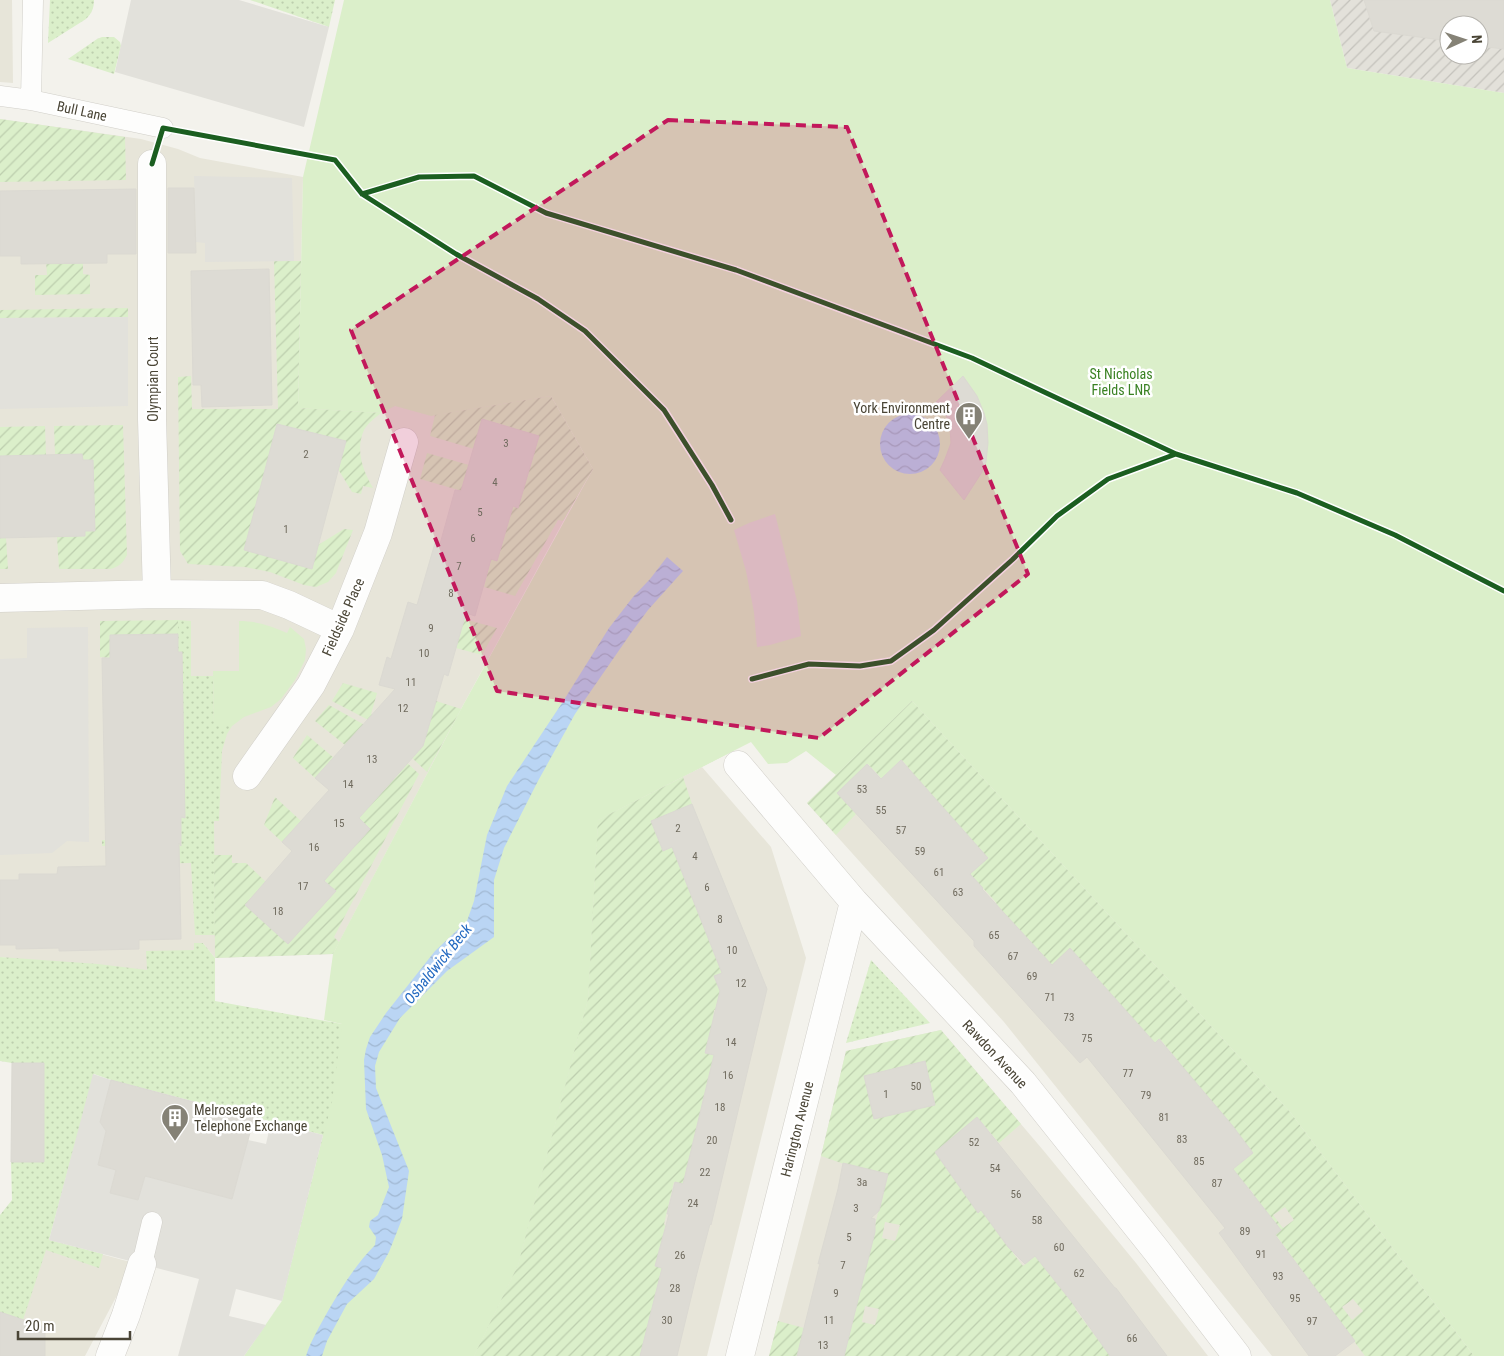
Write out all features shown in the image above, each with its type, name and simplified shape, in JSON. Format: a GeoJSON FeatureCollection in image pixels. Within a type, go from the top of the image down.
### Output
{"type":"FeatureCollection","features":[{"type":"Feature","properties":{"kind":"street","name":"Olympian Court"},"geometry":{"type":"LineString","coordinates":[[152,164],[152,410],[157,594]]}},
{"type":"Feature","properties":{"kind":"street","name":"Fieldside Place"},"geometry":{"type":"LineString","coordinates":[[247,776],[311,685],[340,629],[378,533],[404,442]]}},
{"type":"Feature","properties":{"kind":"street"},"geometry":{"type":"LineString","coordinates":[[0,598],[157,594],[262,595],[289,605],[340,629]]}},
{"type":"Feature","properties":{"kind":"street","name":"Rawdon Avenue"},"geometry":{"type":"LineString","coordinates":[[738,765],[854,902],[1023,1083],[1156,1250],[1237,1356]]}},
{"type":"Feature","properties":{"kind":"street","name":"Harington Avenue"},"geometry":{"type":"LineString","coordinates":[[740,1356],[854,902]]}},
{"type":"Feature","properties":{"kind":"street"},"geometry":{"type":"LineString","coordinates":[[110,1356],[126,1315],[142,1264]]}},
{"type":"Feature","properties":{"kind":"lane"},"geometry":{"type":"LineString","coordinates":[[31,100],[33,0]]}},
{"type":"Feature","properties":{"kind":"lane","name":"Bull Lane"},"geometry":{"type":"LineString","coordinates":[[0,96],[31,100],[164,128]]}},
{"type":"Feature","properties":{"kind":"lane"},"geometry":{"type":"LineString","coordinates":[[142,1264],[152,1222]]}},
{"type":"Feature","properties":{"kind":"highlighted area"},"geometry":{"type":"Polygon","coordinates":[[[668,120],[847,127],[1028,574],[819,738],[497,691],[351,330],[668,120]]]}},
{"type":"Feature","properties":{"kind":"shaded area"},"geometry":{"type":"Polygon","coordinates":[[[0,0],[12,0],[13,83],[0,82],[0,0]]]}},
{"type":"Feature","properties":{"kind":"shaded area"},"geometry":{"type":"Polygon","coordinates":[[[131,0],[239,0],[329,27],[304,127],[115,72],[131,0]]]}},
{"type":"Feature","properties":{"kind":"shaded area"},"geometry":{"type":"Polygon","coordinates":[[[1330,0],[1504,0],[1504,93],[1347,68],[1330,0]]]}},
{"type":"Feature","properties":{"kind":"shaded area"},"geometry":{"type":"Polygon","coordinates":[[[0,119],[141,139],[178,149],[200,158],[303,177],[298,408],[551,396],[581,489],[461,709],[333,954],[215,958],[203,943],[198,977],[0,957],[0,119]]]}},
{"type":"Feature","properties":{"kind":"shaded area"},"geometry":{"type":"Polygon","coordinates":[[[194,176],[292,178],[294,261],[205,262],[205,243],[196,242],[194,176]]]}},
{"type":"Feature","properties":{"kind":"shaded area"},"geometry":{"type":"Polygon","coordinates":[[[128,317],[128,406],[0,409],[0,318],[128,317]]]}},
{"type":"Feature","properties":{"kind":"shaded area"},"geometry":{"type":"Polygon","coordinates":[[[775,514],[797,601],[801,636],[757,647],[754,612],[746,571],[734,530],[775,514]]]}},
{"type":"Feature","properties":{"kind":"shaded area"},"geometry":{"type":"Polygon","coordinates":[[[88,627],[89,842],[67,841],[52,853],[0,855],[0,659],[27,658],[27,628],[88,627]]]}},
{"type":"Feature","properties":{"kind":"shaded area"},"geometry":{"type":"Polygon","coordinates":[[[912,701],[1290,1112],[1474,1356],[1272,1356],[1004,1022],[807,803],[912,701]]]}},
{"type":"Feature","properties":{"kind":"shaded area"},"geometry":{"type":"Polygon","coordinates":[[[702,767],[771,847],[806,958],[707,1356],[474,1356],[518,1265],[588,999],[598,820],[702,767]]]}},
{"type":"Feature","properties":{"kind":"shaded area"},"geometry":{"type":"Polygon","coordinates":[[[941,1030],[1136,1263],[1208,1356],[769,1356],[846,1051],[941,1030]]]}},
{"type":"Feature","properties":{"kind":"shaded area"},"geometry":{"type":"Polygon","coordinates":[[[93,1074],[111,1080],[100,1122],[106,1131],[98,1165],[116,1170],[110,1193],[138,1200],[145,1176],[232,1199],[248,1140],[266,1144],[271,1122],[323,1135],[282,1301],[236,1289],[229,1316],[266,1325],[244,1356],[178,1356],[199,1279],[49,1240],[93,1074]]]}},
{"type":"Feature","properties":{"kind":"shaded area"},"geometry":{"type":"Polygon","coordinates":[[[49,1240],[134,1263],[85,1356],[0,1356],[49,1240]]]}},
{"type":"Feature","properties":{"kind":"green space"},"geometry":{"type":"Polygon","coordinates":[[[50,0],[94,0],[94,6],[86,19],[48,43],[50,0]]]}},
{"type":"Feature","properties":{"kind":"green space"},"geometry":{"type":"Polygon","coordinates":[[[250,0],[335,0],[329,27],[250,0]]]}},
{"type":"Feature","properties":{"kind":"green space","name":"St Nicholas Fields LNR"},"geometry":{"type":"Polygon","coordinates":[[[344,0],[1330,0],[1347,68],[1504,93],[1504,1356],[1474,1356],[1290,1112],[912,701],[836,775],[806,751],[787,763],[768,764],[751,742],[598,820],[588,999],[518,1265],[474,1356],[244,1356],[282,1301],[332,1102],[342,1024],[324,1020],[333,954],[461,709],[593,469],[551,396],[431,416],[395,406],[381,413],[298,408],[303,177],[344,0]]]}},
{"type":"Feature","properties":{"kind":"green space"},"geometry":{"type":"Polygon","coordinates":[[[114,37],[120,42],[121,46],[114,74],[68,59],[97,39],[114,37]]]}},
{"type":"Feature","properties":{"kind":"green space"},"geometry":{"type":"Polygon","coordinates":[[[0,119],[125,137],[126,180],[0,182],[0,119]]]}},
{"type":"Feature","properties":{"kind":"green space"},"geometry":{"type":"Polygon","coordinates":[[[46,261],[83,261],[83,274],[90,275],[90,294],[35,295],[35,275],[47,275],[46,261]]]}},
{"type":"Feature","properties":{"kind":"green space"},"geometry":{"type":"Polygon","coordinates":[[[274,261],[301,261],[298,408],[381,413],[364,430],[361,438],[361,460],[373,488],[363,486],[361,494],[352,492],[338,469],[346,441],[277,424],[245,550],[312,569],[318,545],[344,529],[353,530],[336,573],[328,582],[316,587],[304,585],[270,572],[245,567],[188,564],[180,551],[178,377],[191,376],[192,409],[278,409],[274,261]]]}},
{"type":"Feature","properties":{"kind":"green space"},"geometry":{"type":"Polygon","coordinates":[[[128,308],[128,317],[0,318],[0,310],[128,308]]]}},
{"type":"Feature","properties":{"kind":"green space"},"geometry":{"type":"Polygon","coordinates":[[[551,396],[593,469],[563,521],[558,520],[515,596],[484,587],[491,559],[497,561],[513,506],[518,508],[539,436],[483,420],[474,449],[430,436],[435,415],[551,396]]]}},
{"type":"Feature","properties":{"kind":"green space"},"geometry":{"type":"Polygon","coordinates":[[[123,425],[127,555],[120,564],[110,569],[59,569],[57,537],[84,536],[85,531],[95,530],[93,460],[83,460],[82,454],[55,455],[54,426],[123,425]]]}},
{"type":"Feature","properties":{"kind":"green space"},"geometry":{"type":"Polygon","coordinates":[[[45,426],[46,455],[0,456],[0,427],[45,426]]]}},
{"type":"Feature","properties":{"kind":"green space"},"geometry":{"type":"Polygon","coordinates":[[[427,453],[469,465],[462,491],[420,479],[427,453]]]}},
{"type":"Feature","properties":{"kind":"green space"},"geometry":{"type":"Polygon","coordinates":[[[0,538],[6,538],[8,569],[0,569],[0,538]]]}},
{"type":"Feature","properties":{"kind":"green space"},"geometry":{"type":"Polygon","coordinates":[[[464,619],[497,628],[482,655],[456,648],[464,619]]]}},
{"type":"Feature","properties":{"kind":"green space"},"geometry":{"type":"Polygon","coordinates":[[[178,620],[191,621],[191,676],[213,676],[214,726],[232,726],[227,734],[222,751],[219,821],[214,821],[215,935],[195,935],[191,863],[138,864],[136,846],[102,846],[102,840],[181,839],[181,817],[184,818],[182,653],[178,652],[178,620]]]}},
{"type":"Feature","properties":{"kind":"green space"},"geometry":{"type":"Polygon","coordinates":[[[178,620],[178,634],[110,635],[110,658],[100,657],[100,621],[178,620]]]}},
{"type":"Feature","properties":{"kind":"green space"},"geometry":{"type":"Polygon","coordinates":[[[239,621],[264,624],[287,633],[290,627],[304,639],[306,649],[305,660],[295,680],[281,699],[271,707],[244,717],[232,726],[214,726],[213,671],[239,671],[239,621]]]}},
{"type":"Feature","properties":{"kind":"green space"},"geometry":{"type":"Polygon","coordinates":[[[343,683],[377,693],[371,714],[427,731],[436,701],[461,709],[427,772],[376,724],[332,701],[343,683]]]}},
{"type":"Feature","properties":{"kind":"green space"},"geometry":{"type":"Polygon","coordinates":[[[912,701],[1290,1112],[1474,1356],[1365,1356],[1248,1197],[1253,1193],[1124,1044],[868,764],[837,793],[856,814],[836,835],[807,803],[912,701]],[[902,760],[891,770],[901,782],[912,772],[902,760]],[[1160,1039],[1149,1048],[1168,1072],[1179,1062],[1160,1039]],[[1285,1207],[1273,1215],[1283,1228],[1294,1220],[1285,1207]],[[1353,1299],[1342,1307],[1352,1320],[1363,1311],[1353,1299]]]}},
{"type":"Feature","properties":{"kind":"green space"},"geometry":{"type":"Polygon","coordinates":[[[329,705],[370,728],[419,774],[334,937],[339,942],[333,954],[215,958],[214,855],[232,855],[232,863],[246,863],[266,882],[245,905],[288,944],[335,891],[324,880],[370,829],[359,818],[405,767],[345,745],[315,721],[329,705]]]}},
{"type":"Feature","properties":{"kind":"green space"},"geometry":{"type":"Polygon","coordinates":[[[307,735],[334,758],[315,778],[293,758],[307,735]]]}},
{"type":"Feature","properties":{"kind":"green space"},"geometry":{"type":"Polygon","coordinates":[[[733,751],[598,820],[588,999],[518,1265],[474,1356],[382,1155],[282,1300],[323,1135],[94,1074],[49,1240],[103,1254],[99,1268],[46,1250],[23,1320],[0,1315],[0,1215],[12,1200],[11,1162],[44,1162],[44,1063],[0,1061],[0,957],[98,964],[147,970],[146,951],[194,950],[194,943],[203,943],[215,958],[215,1001],[342,1024],[443,871],[733,751]]]}},
{"type":"Feature","properties":{"kind":"green space"},"geometry":{"type":"Polygon","coordinates":[[[683,777],[692,804],[651,821],[663,851],[672,847],[722,973],[714,976],[727,1007],[720,1011],[714,1010],[714,1055],[683,1184],[674,1182],[664,1224],[666,1226],[655,1266],[662,1268],[640,1356],[474,1356],[518,1265],[588,999],[598,820],[683,777]]]}},
{"type":"Feature","properties":{"kind":"green space"},"geometry":{"type":"Polygon","coordinates":[[[275,797],[301,821],[282,842],[264,825],[275,797]]]}},
{"type":"Feature","properties":{"kind":"green space"},"geometry":{"type":"Polygon","coordinates":[[[871,960],[930,1023],[846,1043],[871,960]]]}},
{"type":"Feature","properties":{"kind":"green space"},"geometry":{"type":"Polygon","coordinates":[[[941,1030],[1021,1124],[999,1143],[977,1117],[950,1140],[1071,1301],[1081,1303],[1075,1309],[1099,1341],[1123,1356],[844,1356],[881,1200],[844,1164],[821,1156],[846,1051],[941,1030]],[[925,1061],[864,1076],[874,1119],[935,1105],[925,1061]],[[885,1222],[882,1238],[895,1241],[900,1225],[885,1222]],[[1024,1245],[1013,1253],[1023,1266],[1034,1257],[1024,1245]],[[865,1306],[862,1322],[875,1325],[879,1309],[865,1306]]]}},
{"type":"Feature","properties":{"kind":"green space"},"geometry":{"type":"Polygon","coordinates":[[[282,1300],[282,1301],[244,1356],[282,1300]]]}},
{"type":"Feature","properties":{"kind":"green space"},"geometry":{"type":"Polygon","coordinates":[[[778,1321],[804,1328],[812,1356],[769,1356],[778,1321]]]}},
{"type":"Feature","properties":{"kind":"water"},"geometry":{"type":"Polygon","coordinates":[[[910,414],[926,419],[931,423],[935,428],[940,444],[935,460],[931,465],[926,469],[910,474],[894,469],[889,465],[885,460],[880,444],[885,428],[889,423],[894,419],[910,414]]]}},
{"type":"Feature","properties":{"kind":"water","name":"Osbaldwick Beck"},"geometry":{"type":"Polygon","coordinates":[[[667,557],[683,571],[648,610],[575,714],[504,848],[494,880],[494,937],[447,971],[400,1018],[379,1052],[375,1066],[376,1088],[409,1171],[402,1219],[389,1252],[374,1279],[347,1304],[327,1341],[322,1356],[306,1356],[310,1344],[339,1293],[355,1268],[375,1245],[376,1237],[369,1227],[370,1221],[378,1215],[389,1187],[382,1155],[366,1109],[364,1060],[370,1037],[386,1013],[435,951],[467,921],[474,901],[487,835],[507,786],[609,628],[667,557]]]}},
{"type":"Feature","properties":{"kind":"building"},"geometry":{"type":"Polygon","coordinates":[[[1364,0],[1504,0],[1504,49],[1489,47],[1489,15],[1439,15],[1439,40],[1374,31],[1364,0]]]}},
{"type":"Feature","properties":{"kind":"building"},"geometry":{"type":"Polygon","coordinates":[[[168,188],[194,188],[196,253],[168,253],[168,188]]]}},
{"type":"Feature","properties":{"kind":"building"},"geometry":{"type":"Polygon","coordinates":[[[136,189],[136,254],[107,254],[107,263],[21,264],[21,256],[0,256],[0,191],[136,189]]]}},
{"type":"Feature","properties":{"kind":"building"},"geometry":{"type":"Polygon","coordinates":[[[269,269],[272,405],[202,407],[201,385],[193,385],[191,271],[269,269]]]}},
{"type":"Feature","properties":{"kind":"building","name":"York Environment Centre"},"geometry":{"type":"Polygon","coordinates":[[[963,376],[977,396],[984,413],[987,424],[988,443],[986,462],[982,472],[964,500],[940,470],[951,443],[950,428],[946,415],[935,403],[963,376]]]}},
{"type":"Feature","properties":{"kind":"building"},"geometry":{"type":"Polygon","coordinates":[[[482,419],[539,436],[518,508],[513,506],[497,561],[491,559],[475,616],[466,613],[448,676],[444,674],[423,746],[359,818],[370,829],[324,881],[336,891],[288,944],[245,905],[292,851],[282,842],[329,790],[315,778],[395,689],[379,685],[387,657],[391,659],[408,602],[417,605],[435,543],[440,544],[455,490],[461,491],[482,419]]]}},
{"type":"Feature","properties":{"kind":"building"},"geometry":{"type":"Polygon","coordinates":[[[277,424],[346,441],[312,569],[244,550],[277,424]]]}},
{"type":"Feature","properties":{"kind":"building"},"geometry":{"type":"Polygon","coordinates":[[[82,454],[83,460],[93,460],[95,531],[85,531],[85,536],[0,538],[0,456],[82,454]]]}},
{"type":"Feature","properties":{"kind":"building"},"geometry":{"type":"Polygon","coordinates":[[[178,634],[178,652],[182,652],[185,818],[181,817],[181,846],[179,843],[181,939],[139,940],[139,949],[59,951],[59,948],[16,949],[16,945],[0,945],[0,880],[19,880],[19,874],[57,874],[58,867],[106,866],[102,658],[110,658],[110,635],[178,634]]]}},
{"type":"Feature","properties":{"kind":"building"},"geometry":{"type":"Polygon","coordinates":[[[901,760],[988,858],[970,874],[982,889],[1052,965],[1070,948],[1155,1043],[1159,1039],[1232,1125],[1253,1153],[1233,1169],[1281,1230],[1275,1235],[1355,1341],[1335,1356],[1309,1356],[1219,1233],[1225,1228],[1087,1057],[1080,1063],[974,946],[974,941],[837,793],[867,764],[881,779],[901,760]]]}},
{"type":"Feature","properties":{"kind":"building"},"geometry":{"type":"Polygon","coordinates":[[[692,804],[767,989],[711,1225],[677,1356],[640,1356],[662,1268],[655,1266],[669,1214],[667,1214],[675,1182],[683,1184],[714,1055],[705,1053],[720,991],[714,976],[722,973],[672,847],[663,851],[651,821],[692,804]]]}},
{"type":"Feature","properties":{"kind":"building"},"geometry":{"type":"Polygon","coordinates":[[[925,1061],[935,1105],[874,1119],[864,1076],[925,1061]]]}},
{"type":"Feature","properties":{"kind":"building"},"geometry":{"type":"Polygon","coordinates":[[[12,1063],[44,1063],[44,1162],[11,1162],[12,1063]]]}},
{"type":"Feature","properties":{"kind":"building","name":"Melrosegate Telephone Exchange"},"geometry":{"type":"Polygon","coordinates":[[[111,1080],[254,1118],[232,1199],[145,1176],[138,1200],[110,1193],[116,1170],[98,1165],[106,1131],[100,1122],[111,1080]]]}},
{"type":"Feature","properties":{"kind":"building"},"geometry":{"type":"Polygon","coordinates":[[[977,1117],[1116,1288],[1167,1356],[1110,1356],[1071,1301],[1035,1256],[1025,1264],[1008,1247],[981,1210],[978,1213],[935,1152],[977,1117]]]}},
{"type":"Feature","properties":{"kind":"building"},"geometry":{"type":"Polygon","coordinates":[[[843,1163],[888,1174],[879,1211],[871,1218],[875,1219],[875,1232],[844,1356],[797,1356],[820,1263],[818,1264],[838,1189],[843,1163]]]}},
{"type":"Feature","properties":{"kind":"building"},"geometry":{"type":"Polygon","coordinates":[[[0,1312],[45,1327],[45,1356],[0,1356],[0,1312]]]}},
{"type":"Feature","properties":{"kind":"cycle path"},"geometry":{"type":"LineString","coordinates":[[152,164],[163,128],[335,160],[362,194],[456,254],[538,299],[585,331],[664,410],[712,485],[731,520]]}},
{"type":"Feature","properties":{"kind":"cycle path"},"geometry":{"type":"LineString","coordinates":[[362,194],[419,177],[474,176],[546,213],[736,270],[972,358],[1176,454],[1297,493],[1395,535],[1504,591]]}},
{"type":"Feature","properties":{"kind":"cycle path"},"geometry":{"type":"LineString","coordinates":[[752,679],[809,664],[860,666],[891,661],[934,630],[1012,560],[1057,516],[1108,479],[1176,454]]}},
{"type":"Feature","properties":{"kind":"place","name":"York Environment Centre"},"geometry":{"type":"Point","coordinates":[969,440]}},
{"type":"Feature","properties":{"kind":"place","name":"Melrosegate Telephone Exchange"},"geometry":{"type":"Point","coordinates":[175,1142]}}]}
